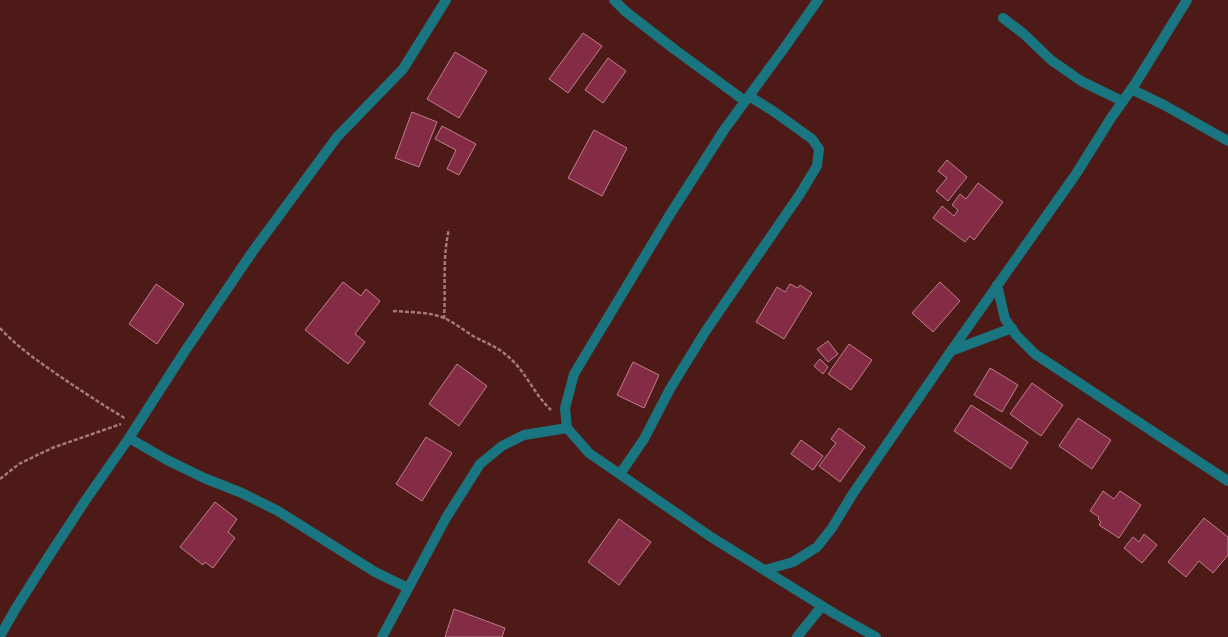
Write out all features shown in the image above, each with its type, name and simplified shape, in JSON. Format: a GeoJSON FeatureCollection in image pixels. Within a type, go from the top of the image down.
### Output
{"type":"FeatureCollection","features":[{"type":"Feature","properties":{"kind":"street"},"geometry":{"type":"LineString","coordinates":[[0,636],[16,608],[85,501],[129,438],[185,351],[253,251],[337,137],[404,69],[446,0]]}},
{"type":"Feature","properties":{"kind":"street"},"geometry":{"type":"LineString","coordinates":[[614,0],[625,11],[674,49],[747,98],[774,111],[812,139],[818,149],[817,166],[800,194],[705,332],[670,389],[644,439],[620,474]]}},
{"type":"Feature","properties":{"kind":"street"},"geometry":{"type":"LineString","coordinates":[[818,0],[724,130],[669,216],[574,374],[565,408],[566,424],[589,453],[711,537],[822,606],[876,637]]}},
{"type":"Feature","properties":{"kind":"street"},"geometry":{"type":"LineString","coordinates":[[765,570],[793,562],[816,547],[832,528],[852,495],[951,351],[1076,174],[1187,0]]}},
{"type":"Feature","properties":{"kind":"street"},"geometry":{"type":"LineString","coordinates":[[1003,18],[1024,34],[1051,60],[1081,81],[1122,101]]}},
{"type":"Feature","properties":{"kind":"street"},"geometry":{"type":"LineString","coordinates":[[1131,89],[1164,105],[1228,141]]}},
{"type":"Feature","properties":{"kind":"street"},"geometry":{"type":"LineString","coordinates":[[998,285],[1005,319],[1016,335],[1035,354],[1228,481]]}},
{"type":"Feature","properties":{"kind":"street"},"geometry":{"type":"LineString","coordinates":[[951,351],[1012,328]]}},
{"type":"Feature","properties":{"kind":"street"},"geometry":{"type":"LineString","coordinates":[[382,637],[446,518],[480,464],[502,446],[524,435],[566,424]]}},
{"type":"Feature","properties":{"kind":"street"},"geometry":{"type":"LineString","coordinates":[[129,438],[167,460],[204,478],[242,493],[278,511],[375,572],[408,588]]}},
{"type":"Feature","properties":{"kind":"street"},"geometry":{"type":"LineString","coordinates":[[797,637],[822,606]]}},
{"type":"Feature","properties":{"kind":"path"},"geometry":{"type":"LineString","coordinates":[[444,319],[444,267],[446,242],[450,229]]}},
{"type":"Feature","properties":{"kind":"path"},"geometry":{"type":"LineString","coordinates":[[393,312],[438,316],[493,345],[502,351],[524,374],[545,404],[566,424]]}},
{"type":"Feature","properties":{"kind":"path"},"geometry":{"type":"LineString","coordinates":[[0,328],[11,341],[102,405],[130,421],[52,448],[19,464],[0,479]]}},
{"type":"Feature","properties":{"kind":"building"},"geometry":{"type":"Polygon","coordinates":[[[583,33],[602,46],[568,93],[549,79],[583,33]]]}},
{"type":"Feature","properties":{"kind":"building"},"geometry":{"type":"Polygon","coordinates":[[[455,52],[487,71],[459,118],[427,99],[455,52]]]}},
{"type":"Feature","properties":{"kind":"building"},"geometry":{"type":"Polygon","coordinates":[[[608,58],[626,71],[603,103],[585,90],[608,58]]]}},
{"type":"Feature","properties":{"kind":"building"},"geometry":{"type":"Polygon","coordinates":[[[412,112],[437,122],[419,167],[395,158],[412,112]]]}},
{"type":"Feature","properties":{"kind":"building"},"geometry":{"type":"Polygon","coordinates":[[[442,126],[476,144],[459,175],[447,169],[456,150],[435,139],[442,126]]]}},
{"type":"Feature","properties":{"kind":"building"},"geometry":{"type":"Polygon","coordinates":[[[594,130],[627,148],[602,196],[568,178],[594,130]]]}},
{"type":"Feature","properties":{"kind":"building"},"geometry":{"type":"Polygon","coordinates":[[[947,160],[967,177],[948,201],[936,191],[947,178],[938,171],[947,160]]]}},
{"type":"Feature","properties":{"kind":"building"},"geometry":{"type":"Polygon","coordinates":[[[978,183],[1003,202],[974,240],[970,236],[965,242],[933,218],[942,206],[954,216],[958,210],[952,205],[960,194],[966,199],[978,183]]]}},
{"type":"Feature","properties":{"kind":"building"},"geometry":{"type":"Polygon","coordinates":[[[343,282],[361,296],[366,289],[380,301],[355,334],[365,342],[348,364],[305,330],[343,282]]]}},
{"type":"Feature","properties":{"kind":"building"},"geometry":{"type":"Polygon","coordinates":[[[940,282],[960,301],[933,332],[912,313],[940,282]]]}},
{"type":"Feature","properties":{"kind":"building"},"geometry":{"type":"Polygon","coordinates":[[[156,284],[184,304],[157,344],[129,324],[156,284]]]}},
{"type":"Feature","properties":{"kind":"building"},"geometry":{"type":"Polygon","coordinates":[[[790,284],[798,288],[800,285],[812,293],[784,339],[756,322],[777,287],[785,292],[790,284]]]}},
{"type":"Feature","properties":{"kind":"building"},"geometry":{"type":"Polygon","coordinates":[[[828,341],[838,354],[828,362],[817,349],[828,341]]]}},
{"type":"Feature","properties":{"kind":"building"},"geometry":{"type":"Polygon","coordinates":[[[849,344],[872,360],[851,390],[828,374],[849,344]]]}},
{"type":"Feature","properties":{"kind":"building"},"geometry":{"type":"Polygon","coordinates":[[[820,359],[828,367],[823,374],[814,366],[820,359]]]}},
{"type":"Feature","properties":{"kind":"building"},"geometry":{"type":"Polygon","coordinates":[[[633,362],[659,375],[644,408],[617,395],[633,362]]]}},
{"type":"Feature","properties":{"kind":"building"},"geometry":{"type":"Polygon","coordinates":[[[457,364],[487,386],[459,426],[429,404],[457,364]]]}},
{"type":"Feature","properties":{"kind":"building"},"geometry":{"type":"Polygon","coordinates":[[[990,368],[1018,385],[1002,412],[974,395],[990,368]]]}},
{"type":"Feature","properties":{"kind":"building"},"geometry":{"type":"Polygon","coordinates":[[[1032,383],[1063,405],[1041,436],[1010,414],[1032,383]]]}},
{"type":"Feature","properties":{"kind":"building"},"geometry":{"type":"Polygon","coordinates":[[[971,405],[1028,442],[1011,469],[954,431],[971,405]]]}},
{"type":"Feature","properties":{"kind":"building"},"geometry":{"type":"Polygon","coordinates":[[[1078,418],[1111,440],[1092,469],[1059,446],[1078,418]]]}},
{"type":"Feature","properties":{"kind":"building"},"geometry":{"type":"Polygon","coordinates":[[[839,428],[865,447],[840,482],[819,466],[836,443],[831,439],[839,428]]]}},
{"type":"Feature","properties":{"kind":"building"},"geometry":{"type":"Polygon","coordinates":[[[426,437],[452,453],[422,501],[396,484],[426,437]]]}},
{"type":"Feature","properties":{"kind":"building"},"geometry":{"type":"Polygon","coordinates":[[[801,440],[823,456],[813,470],[791,454],[801,440]]]}},
{"type":"Feature","properties":{"kind":"building"},"geometry":{"type":"Polygon","coordinates":[[[1103,491],[1114,499],[1120,491],[1141,505],[1119,538],[1099,525],[1101,522],[1098,519],[1099,517],[1090,511],[1103,491]]]}},
{"type":"Feature","properties":{"kind":"building"},"geometry":{"type":"Polygon","coordinates":[[[215,502],[237,519],[228,532],[235,538],[213,568],[205,562],[203,565],[180,547],[215,502]]]}},
{"type":"Feature","properties":{"kind":"building"},"geometry":{"type":"Polygon","coordinates":[[[1204,518],[1228,537],[1228,555],[1213,573],[1199,561],[1186,577],[1168,562],[1204,518]]]}},
{"type":"Feature","properties":{"kind":"building"},"geometry":{"type":"Polygon","coordinates":[[[619,519],[651,542],[619,585],[588,562],[619,519]]]}},
{"type":"Feature","properties":{"kind":"building"},"geometry":{"type":"Polygon","coordinates":[[[1144,534],[1157,545],[1142,563],[1124,548],[1133,537],[1139,542],[1144,534]]]}},
{"type":"Feature","properties":{"kind":"building"},"geometry":{"type":"Polygon","coordinates":[[[454,609],[505,628],[502,637],[445,637],[454,609]]]}}]}
